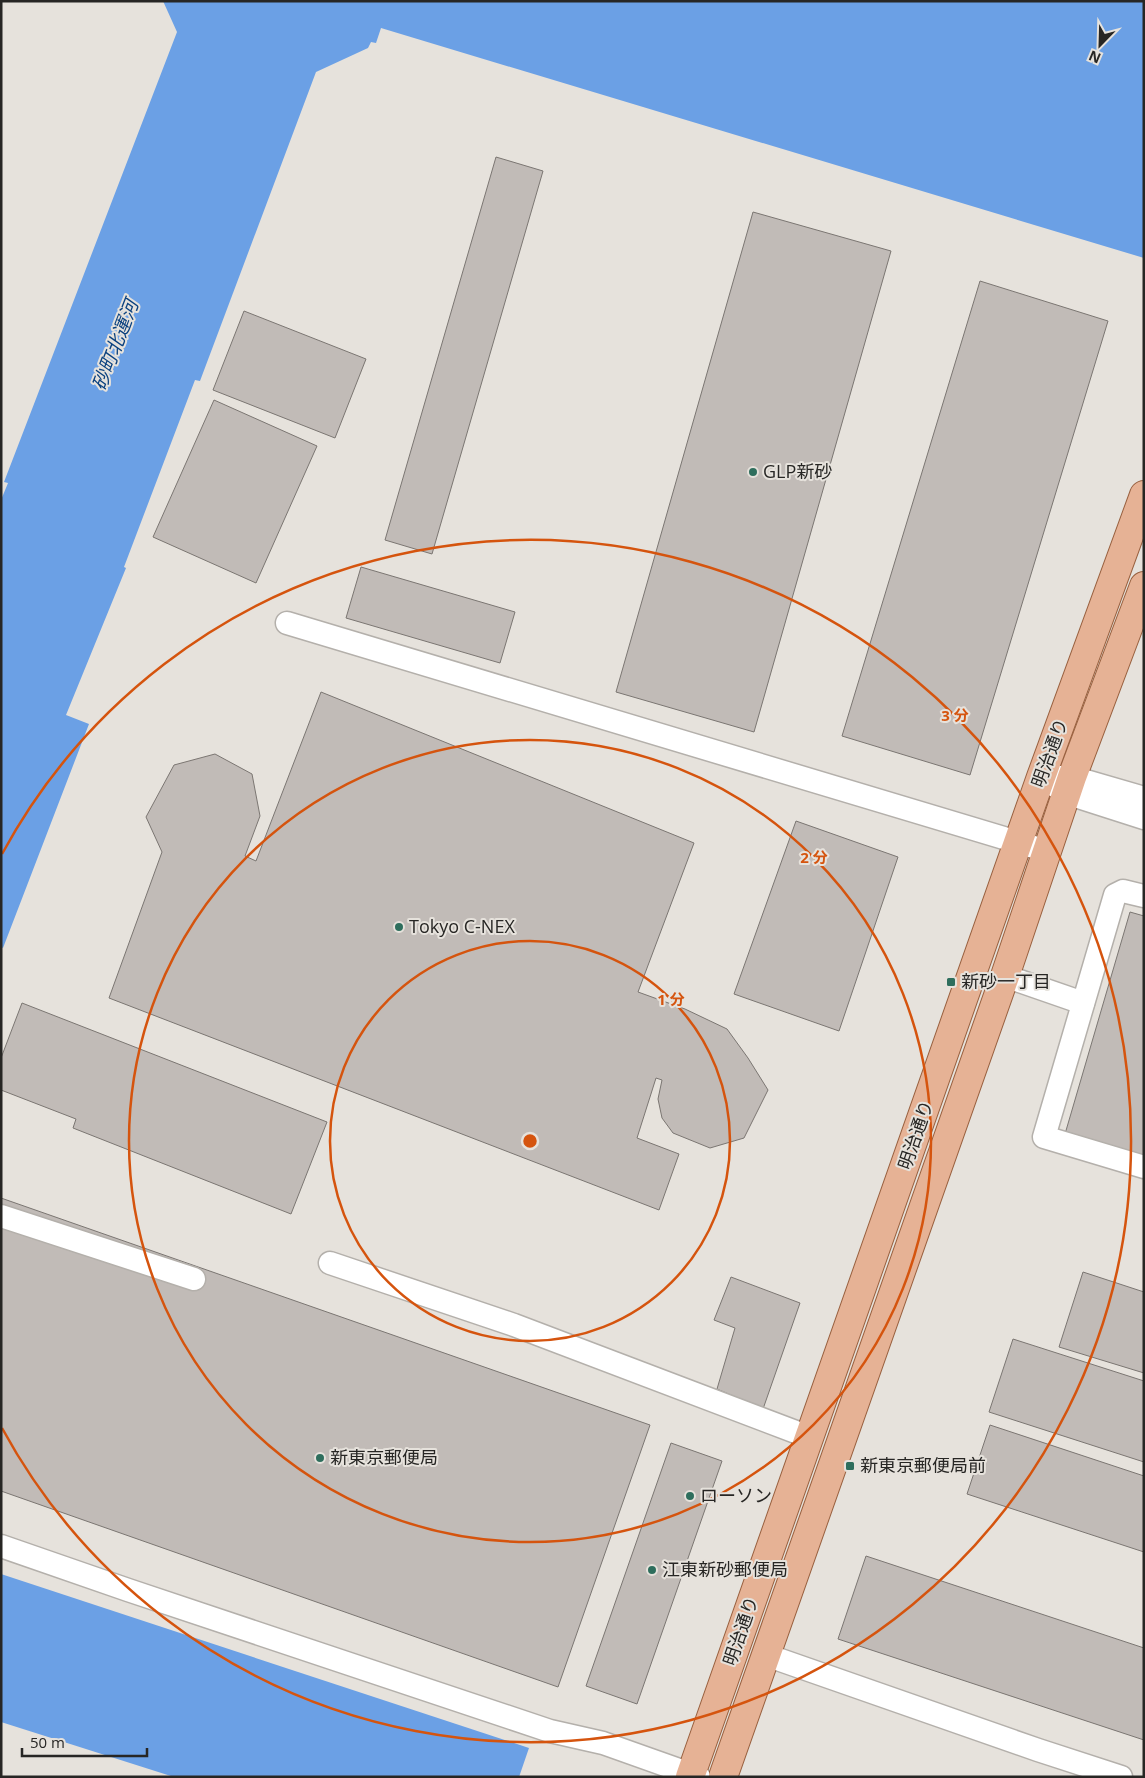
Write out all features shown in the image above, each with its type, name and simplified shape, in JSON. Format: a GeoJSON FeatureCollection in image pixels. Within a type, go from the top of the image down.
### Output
{"type":"FeatureCollection","features":[{"type":"Feature","properties":{"kind":"main road","name":"明治通り"},"geometry":{"type":"LineString","coordinates":[[693,1776],[809,1437],[1041,777],[1144,495]]}},
{"type":"Feature","properties":{"kind":"main road","name":"明治通り"},"geometry":{"type":"LineString","coordinates":[[723,1777],[1005,976],[1069,785],[1144,586]]}},
{"type":"Feature","properties":{"kind":"street"},"geometry":{"type":"LineString","coordinates":[[287,623],[1047,851]]}},
{"type":"Feature","properties":{"kind":"street"},"geometry":{"type":"LineString","coordinates":[[1041,777],[1069,785],[1144,798]]}},
{"type":"Feature","properties":{"kind":"street"},"geometry":{"type":"LineString","coordinates":[[1069,785],[1144,818]]}},
{"type":"Feature","properties":{"kind":"street"},"geometry":{"type":"LineString","coordinates":[[1144,896],[1123,891],[1115,895],[1044,1137],[1144,1167]]}},
{"type":"Feature","properties":{"kind":"street"},"geometry":{"type":"LineString","coordinates":[[1005,976],[1083,1003]]}},
{"type":"Feature","properties":{"kind":"street"},"geometry":{"type":"LineString","coordinates":[[1,1216],[194,1279]]}},
{"type":"Feature","properties":{"kind":"street"},"geometry":{"type":"LineString","coordinates":[[330,1263],[514,1325],[809,1437]]}},
{"type":"Feature","properties":{"kind":"street"},"geometry":{"type":"LineString","coordinates":[[1,1546],[550,1731],[603,1743],[693,1776]]}},
{"type":"Feature","properties":{"kind":"street"},"geometry":{"type":"LineString","coordinates":[[766,1656],[1121,1777]]}},
{"type":"Feature","properties":{"kind":"water","name":"砂町北運河"},"geometry":{"type":"Polygon","coordinates":[[[163,1],[1144,1],[1144,258],[381,28],[376,43],[371,42],[368,48],[316,72],[200,381],[195,380],[124,567],[126,568],[66,715],[89,724],[3,948],[1,947],[1,500],[8,483],[4,482],[177,32],[163,1]]]}},
{"type":"Feature","properties":{"kind":"water"},"geometry":{"type":"Polygon","coordinates":[[[1,1574],[529,1748],[519,1777],[174,1777],[1,1722],[1,1574]]]}},
{"type":"Feature","properties":{"kind":"building"},"geometry":{"type":"Polygon","coordinates":[[[496,157],[543,171],[432,554],[385,540],[496,157]]]}},
{"type":"Feature","properties":{"kind":"building","name":"GLP新砂"},"geometry":{"type":"Polygon","coordinates":[[[753,212],[891,251],[754,732],[616,692],[753,212]]]}},
{"type":"Feature","properties":{"kind":"building"},"geometry":{"type":"Polygon","coordinates":[[[980,281],[1108,321],[970,775],[842,736],[980,281]]]}},
{"type":"Feature","properties":{"kind":"building"},"geometry":{"type":"Polygon","coordinates":[[[244,311],[366,359],[335,438],[213,390],[244,311]]]}},
{"type":"Feature","properties":{"kind":"building"},"geometry":{"type":"Polygon","coordinates":[[[214,400],[317,446],[256,583],[153,537],[214,400]]]}},
{"type":"Feature","properties":{"kind":"building"},"geometry":{"type":"Polygon","coordinates":[[[361,567],[515,612],[500,663],[346,618],[361,567]]]}},
{"type":"Feature","properties":{"kind":"building","name":"Tokyo C-NEX"},"geometry":{"type":"Polygon","coordinates":[[[321,692],[694,843],[638,992],[685,1009],[727,1029],[768,1090],[744,1138],[710,1148],[673,1133],[662,1118],[658,1099],[662,1080],[656,1078],[637,1138],[679,1154],[659,1210],[109,998],[162,852],[146,817],[174,765],[215,754],[252,774],[260,816],[245,856],[256,861],[321,692]]]}},
{"type":"Feature","properties":{"kind":"building"},"geometry":{"type":"Polygon","coordinates":[[[796,821],[898,857],[839,1031],[734,994],[796,821]]]}},
{"type":"Feature","properties":{"kind":"building"},"geometry":{"type":"Polygon","coordinates":[[[1130,912],[1144,916],[1144,1157],[1065,1134],[1130,912]]]}},
{"type":"Feature","properties":{"kind":"building"},"geometry":{"type":"Polygon","coordinates":[[[22,1003],[327,1122],[291,1214],[73,1128],[76,1119],[1,1090],[1,1058],[22,1003]]]}},
{"type":"Feature","properties":{"kind":"building","name":"新東京郵便局"},"geometry":{"type":"Polygon","coordinates":[[[1,1198],[650,1425],[558,1687],[1,1491],[1,1198]]]}},
{"type":"Feature","properties":{"kind":"building"},"geometry":{"type":"Polygon","coordinates":[[[1083,1272],[1144,1292],[1144,1373],[1059,1347],[1083,1272]]]}},
{"type":"Feature","properties":{"kind":"building"},"geometry":{"type":"Polygon","coordinates":[[[731,1277],[800,1303],[763,1409],[717,1389],[735,1328],[714,1320],[731,1277]]]}},
{"type":"Feature","properties":{"kind":"building"},"geometry":{"type":"Polygon","coordinates":[[[1013,1339],[1144,1381],[1144,1462],[989,1412],[1013,1339]]]}},
{"type":"Feature","properties":{"kind":"building"},"geometry":{"type":"Polygon","coordinates":[[[990,1425],[1144,1476],[1144,1552],[967,1494],[990,1425]]]}},
{"type":"Feature","properties":{"kind":"building"},"geometry":{"type":"Polygon","coordinates":[[[671,1443],[722,1461],[637,1704],[586,1686],[671,1443]]]}},
{"type":"Feature","properties":{"kind":"building"},"geometry":{"type":"Polygon","coordinates":[[[866,1556],[1144,1648],[1144,1740],[838,1639],[866,1556]]]}},
{"type":"Feature","properties":{"kind":"place","name":"GLP新砂"},"geometry":{"type":"Point","coordinates":[753,472]}},
{"type":"Feature","properties":{"kind":"place","name":"Tokyo C-NEX"},"geometry":{"type":"Point","coordinates":[399,927]}},
{"type":"Feature","properties":{"kind":"place","name":"新砂一丁目"},"geometry":{"type":"Point","coordinates":[951,982]}},
{"type":"Feature","properties":{"kind":"place","name":"新東京郵便局"},"geometry":{"type":"Point","coordinates":[320,1458]}},
{"type":"Feature","properties":{"kind":"place","name":"新東京郵便局前"},"geometry":{"type":"Point","coordinates":[850,1466]}},
{"type":"Feature","properties":{"kind":"place","name":"ローソン"},"geometry":{"type":"Point","coordinates":[690,1496]}},
{"type":"Feature","properties":{"kind":"place","name":"江東新砂郵便局"},"geometry":{"type":"Point","coordinates":[652,1570]}}]}
